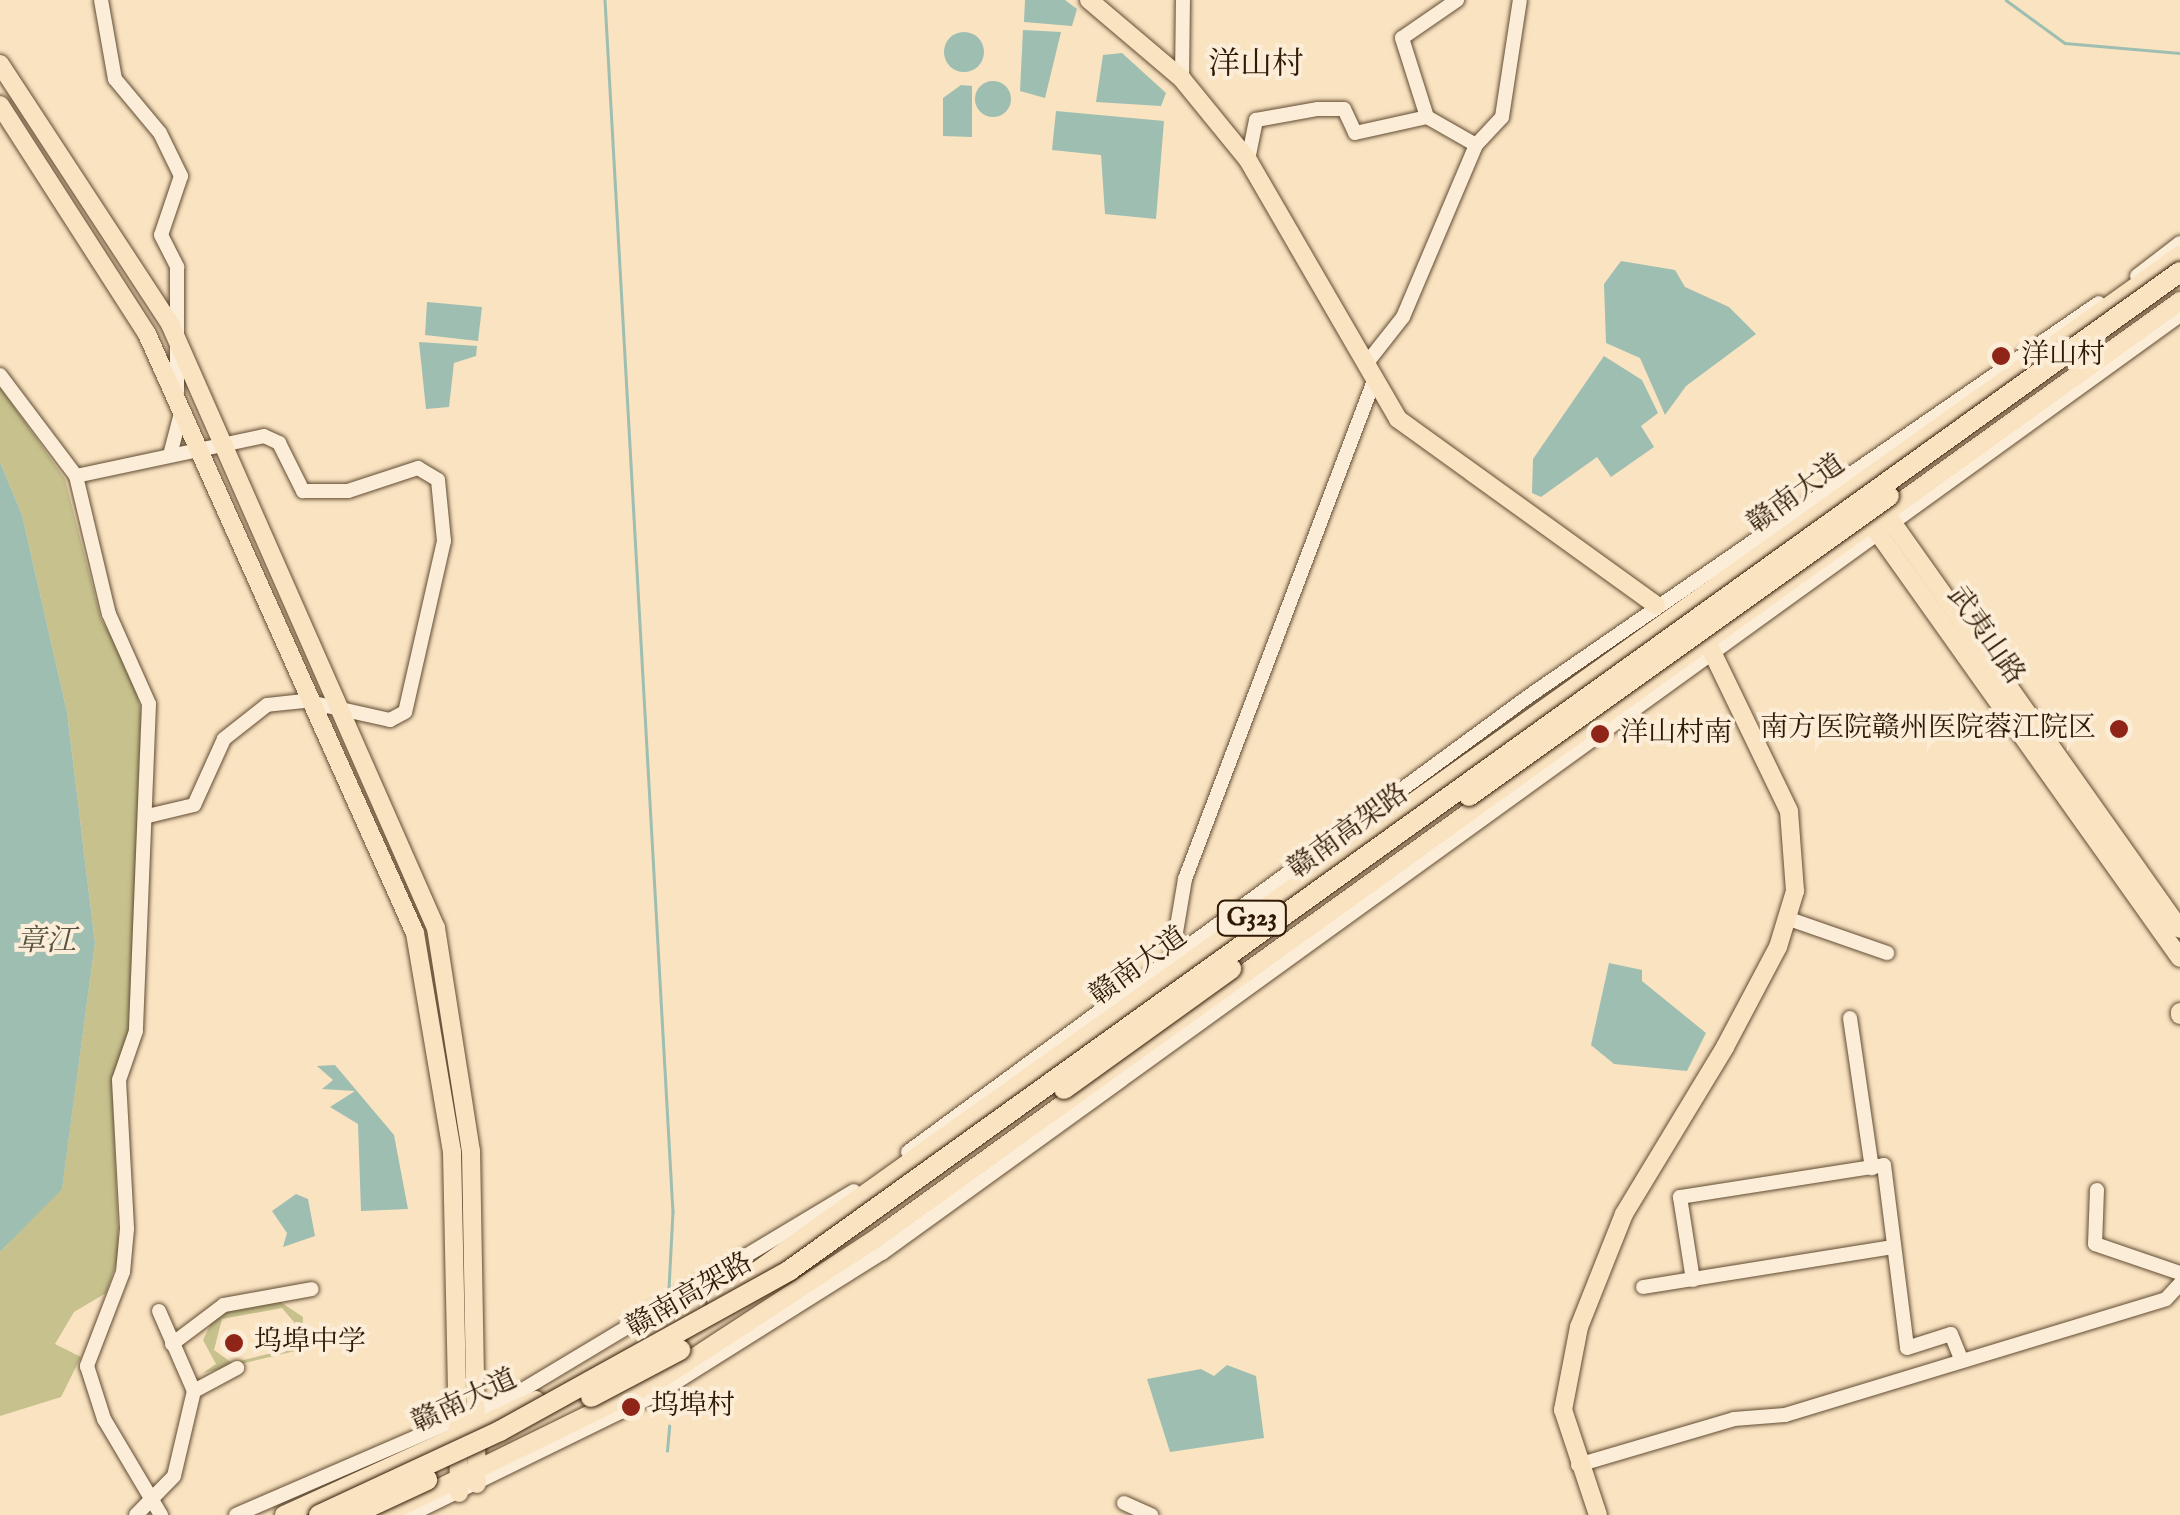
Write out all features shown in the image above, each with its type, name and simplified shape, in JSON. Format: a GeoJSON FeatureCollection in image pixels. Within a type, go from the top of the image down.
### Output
{"type":"FeatureCollection","features":[{"type":"Feature","properties":{"kind":"highway","name":"赣南高架路"},"geometry":{"type":"LineString","coordinates":[[319,1515],[500,1430],[790,1270],[2180,272]]}},
{"type":"Feature","properties":{"kind":"highway","name":"赣南高架路"},"geometry":{"type":"LineString","coordinates":[[352,1515],[644,1371],[799,1280],[2180,288]]}},
{"type":"Feature","properties":{"kind":"main road"},"geometry":{"type":"LineString","coordinates":[[1089,0],[1182,79],[1248,160],[1373,369],[1422,442],[1656,605]]}},
{"type":"Feature","properties":{"kind":"main road"},"geometry":{"type":"LineString","coordinates":[[0,64],[172,328],[436,928],[471,1151],[458,1485]]}},
{"type":"Feature","properties":{"kind":"main road"},"geometry":{"type":"LineString","coordinates":[[0,105],[147,334],[414,933],[452,1152],[462,1428],[476,1476]]}},
{"type":"Feature","properties":{"kind":"main road","name":"赣南大道"},"geometry":{"type":"LineString","coordinates":[[284,1515],[462,1428],[517,1410],[783,1261],[1243,924],[1687,612],[1768,548],[2080,330],[2180,254]]}},
{"type":"Feature","properties":{"kind":"main road"},"geometry":{"type":"LineString","coordinates":[[2158,270],[2180,300]]}},
{"type":"Feature","properties":{"kind":"main road","name":"G323"},"geometry":{"type":"LineString","coordinates":[[384,1515],[411,1509],[661,1379],[878,1238],[1360,890],[1710,645],[1791,578],[1881,522],[2180,300]]}},
{"type":"Feature","properties":{"kind":"main road"},"geometry":{"type":"LineString","coordinates":[[2080,330],[2102,357]]}},
{"type":"Feature","properties":{"kind":"main road","name":"武夷山路"},"geometry":{"type":"LineString","coordinates":[[1856,486],[2180,958]]}},
{"type":"Feature","properties":{"kind":"main road","name":"武夷山路"},"geometry":{"type":"LineString","coordinates":[[1881,522],[2180,930]]}},
{"type":"Feature","properties":{"kind":"main road"},"geometry":{"type":"LineString","coordinates":[[1768,548],[1791,578]]}},
{"type":"Feature","properties":{"kind":"main road"},"geometry":{"type":"LineString","coordinates":[[1598,1515],[1578,1465],[1563,1410],[1566,1372],[1598,1274],[1657,1148],[1725,1047],[1789,919],[1796,835],[1742,698],[1687,612]]}},
{"type":"Feature","properties":{"kind":"main road"},"geometry":{"type":"LineString","coordinates":[[1337,860],[1360,890]]}},
{"type":"Feature","properties":{"kind":"main road"},"geometry":{"type":"LineString","coordinates":[[1243,924],[1269,957]]}},
{"type":"Feature","properties":{"kind":"main road"},"geometry":{"type":"LineString","coordinates":[[517,1410],[533,1445]]}},
{"type":"Feature","properties":{"kind":"main road"},"geometry":{"type":"LineString","coordinates":[[396,1463],[411,1509]]}},
{"type":"Feature","properties":{"kind":"street"},"geometry":{"type":"LineString","coordinates":[[101,0],[115,80],[160,132],[181,176],[162,224],[177,267],[172,328],[180,406],[170,455]]}},
{"type":"Feature","properties":{"kind":"street"},"geometry":{"type":"LineString","coordinates":[[1182,79],[1183,0]]}},
{"type":"Feature","properties":{"kind":"street"},"geometry":{"type":"LineString","coordinates":[[1457,0],[1402,38],[1427,116],[1476,145]]}},
{"type":"Feature","properties":{"kind":"street"},"geometry":{"type":"LineString","coordinates":[[1172,956],[1185,879],[1373,369],[1402,317],[1476,145],[1502,117],[1520,0]]}},
{"type":"Feature","properties":{"kind":"street"},"geometry":{"type":"LineString","coordinates":[[1248,160],[1252,126],[1265,116],[1344,109],[1355,133],[1427,116]]}},
{"type":"Feature","properties":{"kind":"street"},"geometry":{"type":"LineString","coordinates":[[236,1515],[462,1428],[635,1329],[846,1197],[1656,605],[2180,243]]}},
{"type":"Feature","properties":{"kind":"street"},"geometry":{"type":"LineString","coordinates":[[476,1476],[657,1394],[882,1253],[1710,645],[2180,315]]}},
{"type":"Feature","properties":{"kind":"street"},"geometry":{"type":"LineString","coordinates":[[0,375],[76,476],[109,614],[149,704],[148,816],[136,1031],[119,1080],[123,1272],[87,1366],[104,1419],[161,1515]]}},
{"type":"Feature","properties":{"kind":"street"},"geometry":{"type":"LineString","coordinates":[[76,476],[222,442],[279,443],[302,491],[348,492],[418,468],[438,480],[444,541],[406,712],[390,720],[312,702],[280,701],[232,728],[194,805],[148,816]]}},
{"type":"Feature","properties":{"kind":"street"},"geometry":{"type":"LineString","coordinates":[[1789,919],[1886,953]]}},
{"type":"Feature","properties":{"kind":"street"},"geometry":{"type":"LineString","coordinates":[[1850,1018],[1872,1168]]}},
{"type":"Feature","properties":{"kind":"street"},"geometry":{"type":"LineString","coordinates":[[1692,1280],[1680,1197],[1884,1166],[1907,1348],[1951,1334],[1962,1361]]}},
{"type":"Feature","properties":{"kind":"street"},"geometry":{"type":"LineString","coordinates":[[2097,1190],[2095,1244],[2180,1273]]}},
{"type":"Feature","properties":{"kind":"street"},"geometry":{"type":"LineString","coordinates":[[1643,1287],[1894,1247]]}},
{"type":"Feature","properties":{"kind":"street"},"geometry":{"type":"LineString","coordinates":[[1578,1465],[1962,1361],[2166,1298],[2180,1284]]}},
{"type":"Feature","properties":{"kind":"street"},"geometry":{"type":"LineString","coordinates":[[172,1344],[224,1306],[312,1290]]}},
{"type":"Feature","properties":{"kind":"street"},"geometry":{"type":"LineString","coordinates":[[136,1515],[152,1502],[181,1459],[194,1391],[159,1311]]}},
{"type":"Feature","properties":{"kind":"street"},"geometry":{"type":"LineString","coordinates":[[194,1391],[236,1368]]}},
{"type":"Feature","properties":{"kind":"street"},"geometry":{"type":"LineString","coordinates":[[1124,1504],[1151,1515]]}},
{"type":"Feature","properties":{"kind":"shaded area"},"geometry":{"type":"Polygon","coordinates":[[[0,387],[65,479],[101,619],[133,673],[141,713],[130,1027],[112,1080],[119,1255],[106,1293],[74,1312],[55,1344],[81,1357],[61,1397],[0,1416],[0,1252],[62,1188],[95,943],[67,712],[22,515],[0,462],[0,387]]]}},
{"type":"Feature","properties":{"kind":"shaded area"},"geometry":{"type":"Polygon","coordinates":[[[279,1301],[303,1317],[302,1346],[316,1346],[203,1373],[216,1364],[203,1340],[216,1313],[279,1301]],[[282,1308],[222,1319],[214,1350],[232,1363],[291,1348],[299,1328],[282,1308]]]}},
{"type":"Feature","properties":{"kind":"water"},"geometry":{"type":"Polygon","coordinates":[[[1025,0],[1065,0],[1077,9],[1072,26],[1024,22],[1025,0]]]}},
{"type":"Feature","properties":{"kind":"water"},"geometry":{"type":"Polygon","coordinates":[[[1023,30],[1061,32],[1045,98],[1020,91],[1023,30]]]}},
{"type":"Feature","properties":{"kind":"water"},"geometry":{"type":"Polygon","coordinates":[[[964,32],[978,38],[984,52],[978,66],[964,72],[950,66],[944,52],[950,38],[964,32]]]}},
{"type":"Feature","properties":{"kind":"water"},"geometry":{"type":"Polygon","coordinates":[[[1122,53],[1166,93],[1161,106],[1096,102],[1103,55],[1122,53]]]}},
{"type":"Feature","properties":{"kind":"water"},"geometry":{"type":"Polygon","coordinates":[[[993,81],[1006,86],[1011,99],[1006,112],[993,117],[980,112],[975,99],[980,86],[993,81]]]}},
{"type":"Feature","properties":{"kind":"water"},"geometry":{"type":"Polygon","coordinates":[[[961,85],[972,86],[972,137],[943,136],[943,98],[961,85]]]}},
{"type":"Feature","properties":{"kind":"water"},"geometry":{"type":"Polygon","coordinates":[[[1056,111],[1164,121],[1156,219],[1105,214],[1101,155],[1052,150],[1056,111]]]}},
{"type":"Feature","properties":{"kind":"water"},"geometry":{"type":"Polygon","coordinates":[[[1621,261],[1675,270],[1685,287],[1729,307],[1756,334],[1686,386],[1665,415],[1640,358],[1606,343],[1604,284],[1621,261]]]}},
{"type":"Feature","properties":{"kind":"water"},"geometry":{"type":"Polygon","coordinates":[[[427,302],[482,307],[478,341],[425,335],[427,302]]]}},
{"type":"Feature","properties":{"kind":"water"},"geometry":{"type":"Polygon","coordinates":[[[419,342],[477,346],[476,356],[454,363],[449,407],[426,409],[419,342]]]}},
{"type":"Feature","properties":{"kind":"water"},"geometry":{"type":"Polygon","coordinates":[[[1604,356],[1642,380],[1658,413],[1641,426],[1654,447],[1611,477],[1597,457],[1541,497],[1532,493],[1533,459],[1604,356]]]}},
{"type":"Feature","properties":{"kind":"water","name":"章江"},"geometry":{"type":"Polygon","coordinates":[[[0,462],[22,515],[67,712],[95,943],[62,1189],[0,1252],[0,462]]]}},
{"type":"Feature","properties":{"kind":"water"},"geometry":{"type":"Polygon","coordinates":[[[1609,963],[1642,970],[1642,981],[1706,1033],[1687,1071],[1614,1064],[1591,1045],[1609,963]]]}},
{"type":"Feature","properties":{"kind":"water"},"geometry":{"type":"Polygon","coordinates":[[[335,1065],[394,1135],[408,1209],[361,1211],[358,1124],[330,1107],[355,1091],[322,1089],[333,1080],[317,1066],[335,1065]]]}},
{"type":"Feature","properties":{"kind":"water"},"geometry":{"type":"Polygon","coordinates":[[[296,1194],[308,1199],[315,1236],[283,1247],[287,1233],[272,1211],[296,1194]]]}},
{"type":"Feature","properties":{"kind":"water"},"geometry":{"type":"Polygon","coordinates":[[[1227,1365],[1256,1376],[1264,1438],[1170,1452],[1147,1379],[1201,1369],[1214,1376],[1227,1365]]]}},
{"type":"Feature","properties":{"kind":"waterway"},"geometry":{"type":"LineString","coordinates":[[605,0],[673,1212],[669,1288]]}},
{"type":"Feature","properties":{"kind":"waterway"},"geometry":{"type":"LineString","coordinates":[[2006,0],[2065,43],[2180,53]]}},
{"type":"Feature","properties":{"kind":"waterway"},"geometry":{"type":"LineString","coordinates":[[667,1451],[669,1426]]}},
{"type":"Feature","properties":{"kind":"place","name":"洋山村"},"geometry":{"type":"Point","coordinates":[2001,356]}},
{"type":"Feature","properties":{"kind":"place","name":"南方医院赣州医院蓉江院区"},"geometry":{"type":"Point","coordinates":[2119,729]}},
{"type":"Feature","properties":{"kind":"place","name":"洋山村南"},"geometry":{"type":"Point","coordinates":[1600,734]}},
{"type":"Feature","properties":{"kind":"place","name":"坞埠中学"},"geometry":{"type":"Point","coordinates":[234,1343]}},
{"type":"Feature","properties":{"kind":"place","name":"坞埠村"},"geometry":{"type":"Point","coordinates":[631,1407]}},
{"type":"Feature","properties":{"kind":"district","name":"洋山村"},"geometry":{"type":"Point","coordinates":[1256,66]}}]}
